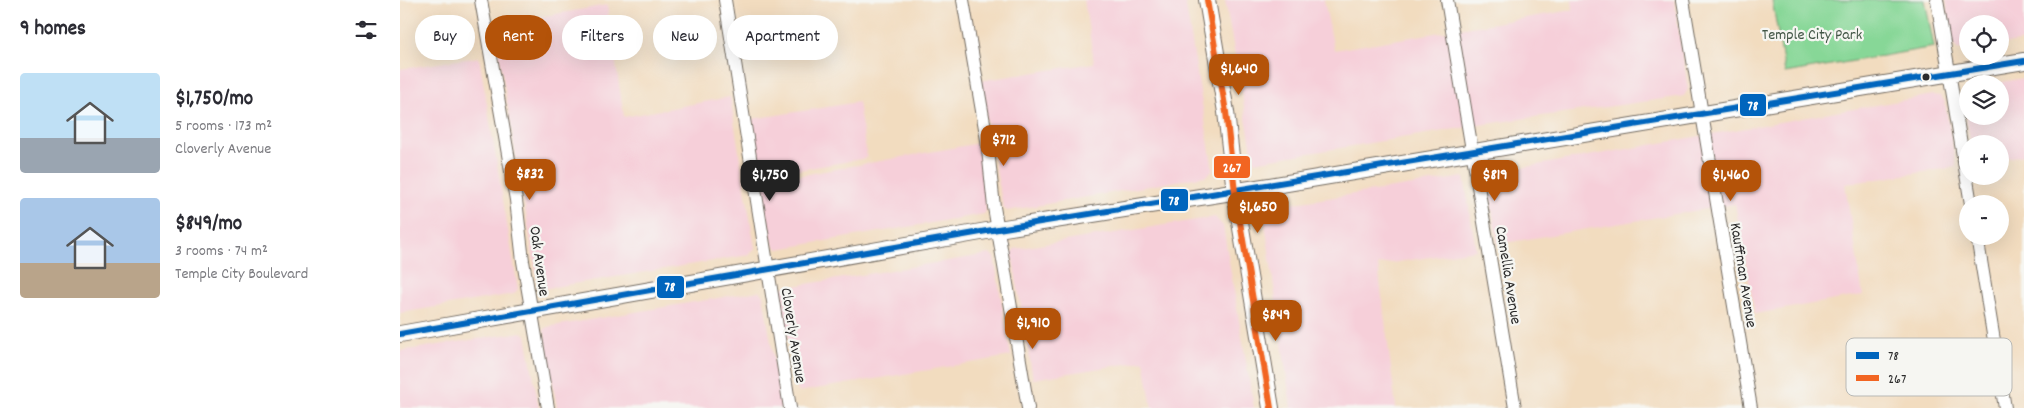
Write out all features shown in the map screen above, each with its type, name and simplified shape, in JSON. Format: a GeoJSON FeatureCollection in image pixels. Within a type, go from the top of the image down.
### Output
{"type":"FeatureCollection","features":[{"type":"Feature","properties":{"kind":"main road"},"geometry":{"type":"LineString","coordinates":[[1207,0],[1226,112],[1235,192],[1271,408]]}},
{"type":"Feature","properties":{"kind":"main road"},"geometry":{"type":"LineString","coordinates":[[400,334],[998,229],[1235,192],[2024,61]]}},
{"type":"Feature","properties":{"kind":"street","name":"Oak Avenue"},"geometry":{"type":"LineString","coordinates":[[481,0],[516,200],[523,261],[548,408]]}},
{"type":"Feature","properties":{"kind":"street","name":"Cloverly Avenue"},"geometry":{"type":"LineString","coordinates":[[725,0],[750,167],[790,408]]}},
{"type":"Feature","properties":{"kind":"street"},"geometry":{"type":"LineString","coordinates":[[963,0],[987,140],[998,229],[1028,408]]}},
{"type":"Feature","properties":{"kind":"street","name":"Camellia Avenue"},"geometry":{"type":"LineString","coordinates":[[1447,0],[1515,408]]}},
{"type":"Feature","properties":{"kind":"street","name":"Kauffman Avenue"},"geometry":{"type":"LineString","coordinates":[[1684,0],[1751,408]]}},
{"type":"Feature","properties":{"kind":"street"},"geometry":{"type":"LineString","coordinates":[[1937,0],[1969,195]]}},
{"type":"Feature","properties":{"kind":"street"},"geometry":{"type":"LineString","coordinates":[[1978,245],[1994,338]]}},
{"type":"Feature","properties":{"kind":"shaded area"},"geometry":{"type":"Polygon","coordinates":[[[1084,0],[1185,0],[1213,170],[1206,176],[1007,211],[1003,207],[979,81],[1094,63],[1084,0]]]}},
{"type":"Feature","properties":{"kind":"shaded area"},"geometry":{"type":"Polygon","coordinates":[[[1225,0],[1324,0],[1334,50],[1573,10],[1572,0],[1674,0],[1688,89],[1684,96],[1486,124],[1254,162],[1225,0]]]}},
{"type":"Feature","properties":{"kind":"shaded area"},"geometry":{"type":"Polygon","coordinates":[[[1946,0],[2024,0],[2024,41],[2009,44],[2009,15],[1959,15],[1959,49],[1952,42],[1946,0]]]}},
{"type":"Feature","properties":{"kind":"shaded area"},"geometry":{"type":"Polygon","coordinates":[[[607,5],[609,15],[562,15],[562,60],[615,60],[624,117],[730,97],[755,249],[749,255],[542,289],[538,285],[500,60],[552,60],[550,15],[607,5]]]}},
{"type":"Feature","properties":{"kind":"shaded area"},"geometry":{"type":"Polygon","coordinates":[[[479,57],[518,289],[514,294],[400,313],[400,69],[459,60],[475,60],[475,58],[479,57]]]}},
{"type":"Feature","properties":{"kind":"shaded area"},"geometry":{"type":"Polygon","coordinates":[[[2024,78],[2024,155],[2009,158],[2009,135],[1969,135],[1968,125],[2009,125],[2009,81],[2024,78]]]}},
{"type":"Feature","properties":{"kind":"shaded area"},"geometry":{"type":"Polygon","coordinates":[[[1933,95],[1941,96],[1945,102],[1956,167],[1845,184],[1863,295],[1755,314],[1735,204],[1498,244],[1486,174],[1933,95]]]}},
{"type":"Feature","properties":{"kind":"shaded area"},"geometry":{"type":"Polygon","coordinates":[[[858,102],[867,158],[759,177],[752,119],[858,102]]]}},
{"type":"Feature","properties":{"kind":"shaded area"},"geometry":{"type":"Polygon","coordinates":[[[985,142],[986,211],[984,214],[778,249],[773,245],[759,183],[985,142]]]}},
{"type":"Feature","properties":{"kind":"shaded area"},"geometry":{"type":"Polygon","coordinates":[[[1464,177],[1476,250],[1378,265],[1396,408],[1291,408],[1263,208],[1464,177]]]}},
{"type":"Feature","properties":{"kind":"shaded area"},"geometry":{"type":"Polygon","coordinates":[[[1215,217],[1223,226],[1254,408],[1152,408],[1144,361],[1033,379],[1012,254],[1014,249],[1215,217]]]}},
{"type":"Feature","properties":{"kind":"shaded area"},"geometry":{"type":"Polygon","coordinates":[[[990,254],[994,257],[1011,356],[798,392],[780,292],[782,288],[990,254]]]}},
{"type":"Feature","properties":{"kind":"shaded area"},"geometry":{"type":"Polygon","coordinates":[[[759,291],[763,295],[782,408],[557,408],[544,330],[547,327],[759,291]]]}},
{"type":"Feature","properties":{"kind":"shaded area"},"geometry":{"type":"Polygon","coordinates":[[[522,332],[526,335],[539,408],[400,408],[400,351],[522,332]]]}},
{"type":"Feature","properties":{"kind":"green space","name":"Temple City Park"},"geometry":{"type":"Polygon","coordinates":[[[1772,0],[1925,0],[1934,47],[1785,73],[1772,0]]]}},
{"type":"Feature","properties":{"kind":"transit line","name":"267"},"geometry":{"type":"LineString","coordinates":[[1207,0],[1226,112],[1235,192],[1271,408]]}},
{"type":"Feature","properties":{"kind":"transit line","name":"78"},"geometry":{"type":"LineString","coordinates":[[400,334],[998,229],[2024,61]]}}]}
